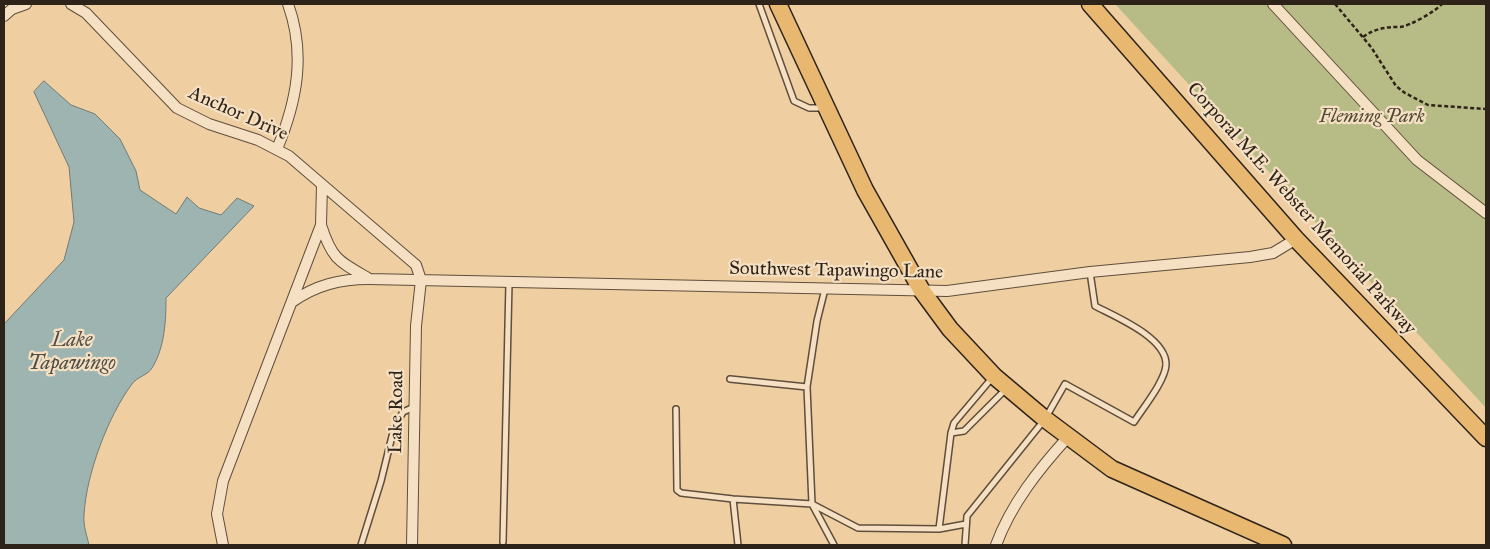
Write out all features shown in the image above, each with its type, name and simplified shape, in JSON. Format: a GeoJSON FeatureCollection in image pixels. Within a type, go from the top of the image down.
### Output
{"type":"FeatureCollection","features":[{"type":"Feature","properties":{"kind":"main road"},"geometry":{"type":"LineString","coordinates":[[778,4],[865,190],[922,291],[950,329],[994,376],[1045,419],[1112,469],[1282,545]]}},
{"type":"Feature","properties":{"kind":"main road","name":"Corporal M.E. Webster Memorial Parkway"},"geometry":{"type":"LineString","coordinates":[[1090,4],[1296,239],[1486,438]]}},
{"type":"Feature","properties":{"kind":"street"},"geometry":{"type":"LineString","coordinates":[[4,16],[12,9],[26,4]]}},
{"type":"Feature","properties":{"kind":"street","name":"Anchor Drive"},"geometry":{"type":"LineString","coordinates":[[72,4],[86,13],[178,108],[210,124],[277,149],[416,265],[421,280]]}},
{"type":"Feature","properties":{"kind":"street"},"geometry":{"type":"LineString","coordinates":[[277,149],[290,117],[298,84],[299,49],[294,21],[288,4]]}},
{"type":"Feature","properties":{"kind":"street"},"geometry":{"type":"LineString","coordinates":[[1273,4],[1417,160],[1486,213]]}},
{"type":"Feature","properties":{"kind":"street"},"geometry":{"type":"LineString","coordinates":[[322,185],[321,225],[328,248],[337,260],[369,279]]}},
{"type":"Feature","properties":{"kind":"street"},"geometry":{"type":"LineString","coordinates":[[223,545],[217,514],[223,481],[321,225]]}},
{"type":"Feature","properties":{"kind":"street","name":"Southwest Tapawingo Lane"},"geometry":{"type":"LineString","coordinates":[[369,279],[947,291],[1090,272],[1273,253],[1296,239]]}},
{"type":"Feature","properties":{"kind":"street"},"geometry":{"type":"LineString","coordinates":[[292,302],[305,293],[332,282],[369,279]]}},
{"type":"Feature","properties":{"kind":"street","name":"Lake Road"},"geometry":{"type":"LineString","coordinates":[[412,545],[416,326],[421,280]]}},
{"type":"Feature","properties":{"kind":"street"},"geometry":{"type":"LineString","coordinates":[[996,545],[1009,515],[1038,471],[1068,437]]}},
{"type":"Feature","properties":{"kind":"lane"},"geometry":{"type":"LineString","coordinates":[[759,4],[794,101],[809,108],[827,108]]}},
{"type":"Feature","properties":{"kind":"lane"},"geometry":{"type":"LineString","coordinates":[[965,545],[967,516],[1045,419],[1065,384],[1134,422],[1162,378],[1166,366],[1165,353],[1158,343],[1124,320],[1095,306],[1090,272]]}},
{"type":"Feature","properties":{"kind":"lane"},"geometry":{"type":"LineString","coordinates":[[502,544],[509,283]]}},
{"type":"Feature","properties":{"kind":"lane"},"geometry":{"type":"LineString","coordinates":[[825,289],[817,321],[807,387],[812,504],[834,545]]}},
{"type":"Feature","properties":{"kind":"lane"},"geometry":{"type":"LineString","coordinates":[[939,528],[951,433],[954,423],[994,376]]}},
{"type":"Feature","properties":{"kind":"lane"},"geometry":{"type":"LineString","coordinates":[[730,379],[807,387]]}},
{"type":"Feature","properties":{"kind":"lane"},"geometry":{"type":"LineString","coordinates":[[951,433],[964,431],[1007,387]]}},
{"type":"Feature","properties":{"kind":"lane"},"geometry":{"type":"LineString","coordinates":[[361,545],[381,481],[394,428],[403,412],[414,407]]}},
{"type":"Feature","properties":{"kind":"lane"},"geometry":{"type":"LineString","coordinates":[[676,409],[677,490],[681,494],[812,504],[858,528],[939,528],[966,524]]}},
{"type":"Feature","properties":{"kind":"lane"},"geometry":{"type":"LineString","coordinates":[[733,499],[738,545]]}},
{"type":"Feature","properties":{"kind":"path"},"geometry":{"type":"LineString","coordinates":[[1335,4],[1363,36],[1396,86],[1405,93],[1428,105],[1441,104],[1486,110]]}},
{"type":"Feature","properties":{"kind":"path"},"geometry":{"type":"LineString","coordinates":[[1363,36],[1383,27],[1403,26],[1438,8],[1442,4]]}},
{"type":"Feature","properties":{"kind":"green space","name":"Fleming Park"},"geometry":{"type":"Polygon","coordinates":[[[1115,4],[1486,4],[1486,408],[1115,4]]]}},
{"type":"Feature","properties":{"kind":"water","name":"Lake Tapawingo"},"geometry":{"type":"Polygon","coordinates":[[[44,81],[71,105],[95,114],[120,139],[136,171],[140,190],[176,214],[187,197],[199,208],[221,215],[237,198],[254,206],[166,298],[164,333],[160,351],[150,370],[134,382],[123,397],[107,429],[94,464],[84,515],[89,545],[4,545],[4,324],[64,260],[74,222],[69,167],[34,92],[44,81]]]}}]}
